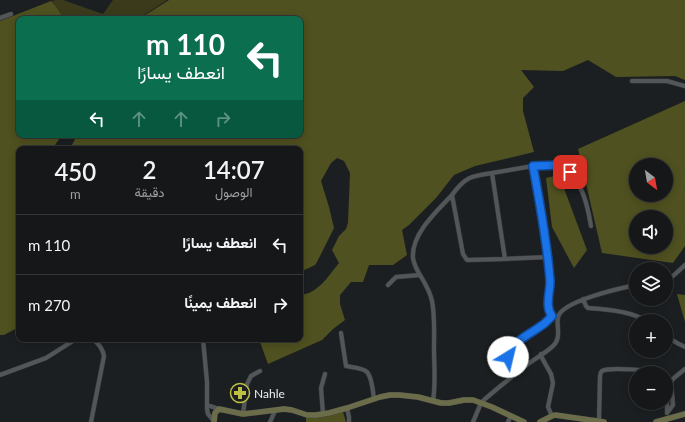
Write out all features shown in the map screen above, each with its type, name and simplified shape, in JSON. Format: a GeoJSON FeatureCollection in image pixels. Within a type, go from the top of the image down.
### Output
{"type":"FeatureCollection","features":[{"type":"Feature","properties":{"kind":"street"},"geometry":{"type":"LineString","coordinates":[[0,18],[11,14]]}},
{"type":"Feature","properties":{"kind":"street"},"geometry":{"type":"LineString","coordinates":[[632,81],[667,80],[685,86]]}},
{"type":"Feature","properties":{"kind":"street"},"geometry":{"type":"LineString","coordinates":[[432,401],[434,386],[433,307],[425,283],[413,257],[417,239],[427,222],[459,186],[468,178],[478,175],[533,166],[563,165],[581,188],[588,208],[591,226]]}},
{"type":"Feature","properties":{"kind":"street"},"geometry":{"type":"LineString","coordinates":[[533,166],[542,213],[548,257],[550,282],[549,311],[552,316],[558,318]]}},
{"type":"Feature","properties":{"kind":"street"},"geometry":{"type":"LineString","coordinates":[[492,173],[505,259]]}},
{"type":"Feature","properties":{"kind":"street"},"geometry":{"type":"LineString","coordinates":[[452,195],[463,254],[467,260],[548,257]]}},
{"type":"Feature","properties":{"kind":"street"},"geometry":{"type":"LineString","coordinates":[[673,276],[685,265]]}},
{"type":"Feature","properties":{"kind":"street"},"geometry":{"type":"LineString","coordinates":[[388,285],[396,277],[420,275]]}},
{"type":"Feature","properties":{"kind":"street"},"geometry":{"type":"LineString","coordinates":[[473,422],[481,403],[515,374],[555,344],[558,334],[558,316],[565,309],[583,300],[629,287]]}},
{"type":"Feature","properties":{"kind":"street"},"geometry":{"type":"LineString","coordinates":[[583,300],[588,308],[604,309],[631,314]]}},
{"type":"Feature","properties":{"kind":"street"},"geometry":{"type":"LineString","coordinates":[[515,374],[507,363],[509,352],[523,338],[545,323],[552,316]]}},
{"type":"Feature","properties":{"kind":"street"},"geometry":{"type":"LineString","coordinates":[[340,333],[346,366],[368,372],[374,399]]}},
{"type":"Feature","properties":{"kind":"street"},"geometry":{"type":"LineString","coordinates":[[673,340],[685,347]]}},
{"type":"Feature","properties":{"kind":"street"},"geometry":{"type":"LineString","coordinates":[[0,375],[46,358],[71,342]]}},
{"type":"Feature","properties":{"kind":"street"},"geometry":{"type":"LineString","coordinates":[[91,422],[104,356],[100,346],[96,342]]}},
{"type":"Feature","properties":{"kind":"street"},"geometry":{"type":"LineString","coordinates":[[203,342],[208,414],[214,421]]}},
{"type":"Feature","properties":{"kind":"street"},"geometry":{"type":"LineString","coordinates":[[541,354],[551,374],[553,383],[548,407],[552,416]]}},
{"type":"Feature","properties":{"kind":"street"},"geometry":{"type":"LineString","coordinates":[[540,422],[552,416],[601,422],[601,372],[608,369],[629,370]]}},
{"type":"Feature","properties":{"kind":"street"},"geometry":{"type":"LineString","coordinates":[[667,416],[673,405],[671,381],[685,369]]}},
{"type":"Feature","properties":{"kind":"street"},"geometry":{"type":"LineString","coordinates":[[243,414],[246,384],[251,376],[260,371]]}},
{"type":"Feature","properties":{"kind":"street"},"geometry":{"type":"LineString","coordinates":[[322,414],[321,388],[325,374]]}},
{"type":"Feature","properties":{"kind":"street"},"geometry":{"type":"LineString","coordinates":[[207,405],[243,414],[284,409],[310,415],[322,414],[347,408],[390,395],[399,395],[418,397],[445,403],[473,400],[524,422]]}},
{"type":"Feature","properties":{"kind":"street"},"geometry":{"type":"LineString","coordinates":[[347,408],[349,422]]}},
{"type":"Feature","properties":{"kind":"street"},"geometry":{"type":"LineString","coordinates":[[214,421],[215,413],[219,409]]}},
{"type":"Feature","properties":{"kind":"street"},"geometry":{"type":"LineString","coordinates":[[667,410],[667,416]]}},
{"type":"Feature","properties":{"kind":"street"},"geometry":{"type":"LineString","coordinates":[[270,422],[275,411]]}},
{"type":"Feature","properties":{"kind":"street"},"geometry":{"type":"LineString","coordinates":[[656,422],[667,416],[685,414]]}},
{"type":"Feature","properties":{"kind":"street"},"geometry":{"type":"LineString","coordinates":[[508,422],[511,416]]}},
{"type":"Feature","properties":{"kind":"shaded area"},"geometry":{"type":"Polygon","coordinates":[[[63,0],[103,14],[113,0],[167,0],[143,16],[62,16],[51,1],[63,0]]]}},
{"type":"Feature","properties":{"kind":"shaded area"},"geometry":{"type":"Polygon","coordinates":[[[169,0],[685,0],[685,80],[675,76],[616,77],[588,60],[563,71],[521,70],[534,87],[523,98],[523,111],[534,152],[475,166],[454,175],[436,198],[402,230],[407,255],[393,265],[369,265],[363,282],[351,282],[340,295],[340,304],[345,320],[322,340],[268,364],[260,342],[303,342],[303,294],[318,288],[339,263],[332,250],[339,236],[346,229],[348,223],[350,173],[344,161],[337,158],[331,163],[321,181],[334,228],[315,265],[303,271],[303,146],[72,146],[77,138],[303,138],[303,16],[144,16],[169,0]]]}},
{"type":"Feature","properties":{"kind":"shaded area"},"geometry":{"type":"Polygon","coordinates":[[[51,1],[62,16],[16,16],[16,138],[60,138],[55,145],[52,146],[16,146],[16,329],[4,335],[0,335],[0,21],[51,1]]]}},
{"type":"Feature","properties":{"kind":"shaded area"},"geometry":{"type":"Polygon","coordinates":[[[685,101],[685,246],[673,263],[602,253],[578,149],[685,101]]]}},
{"type":"Feature","properties":{"kind":"shaded area"},"geometry":{"type":"Polygon","coordinates":[[[559,175],[587,250],[574,268],[552,227],[546,178],[559,175]]]}},
{"type":"Feature","properties":{"kind":"shaded area"},"geometry":{"type":"Polygon","coordinates":[[[677,294],[685,295],[685,322],[677,294]]]}},
{"type":"Feature","properties":{"kind":"shaded area"},"geometry":{"type":"Polygon","coordinates":[[[343,412],[346,422],[306,422],[306,418],[343,412]]]}},
{"type":"Feature","properties":{"kind":"place","name":"Nahle"},"geometry":{"type":"Point","coordinates":[240,393]}},
{"type":"Feature","properties":{"kind":"route"},"geometry":{"type":"LineString","coordinates":[[508,357],[509,352],[523,338],[545,323],[552,316],[549,311],[550,282],[548,257],[542,213],[533,166],[563,165],[570,172]]}}]}
